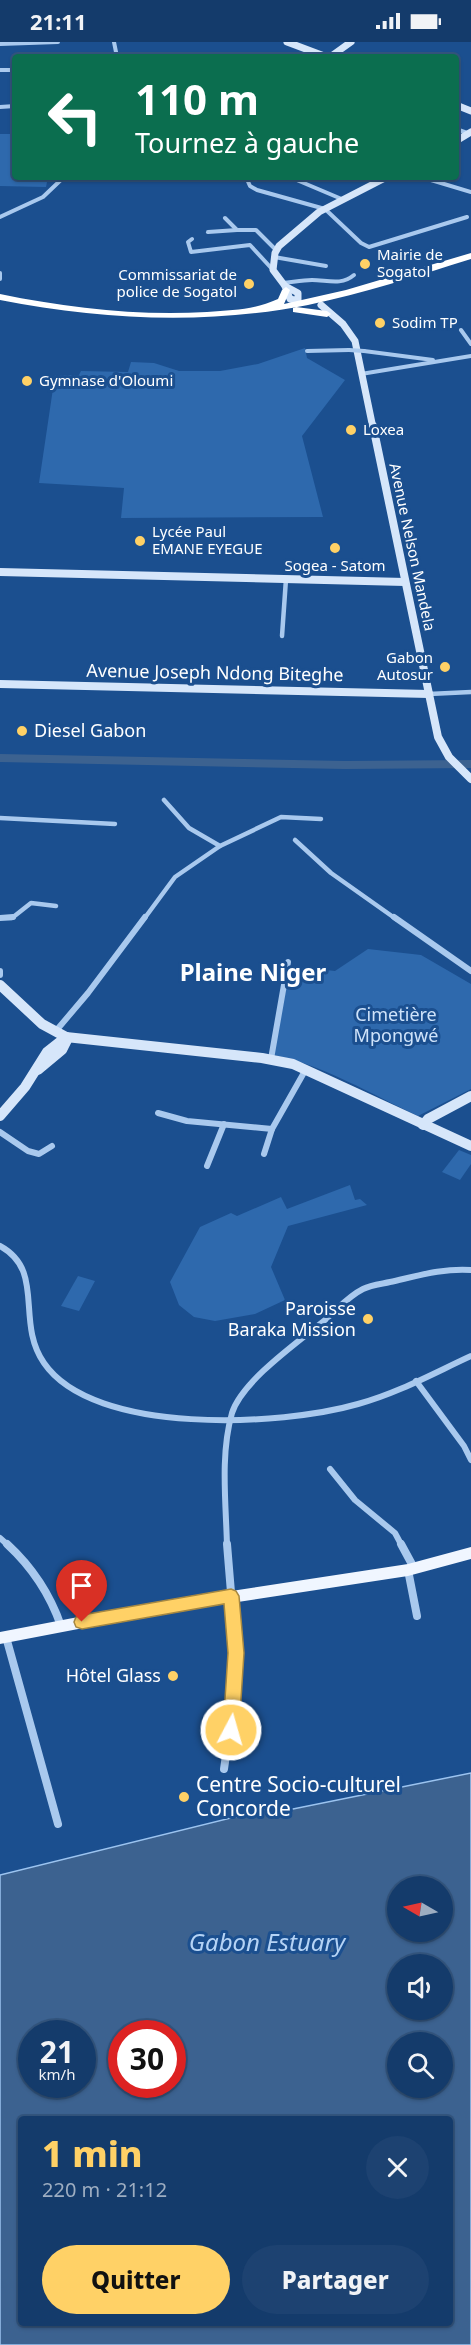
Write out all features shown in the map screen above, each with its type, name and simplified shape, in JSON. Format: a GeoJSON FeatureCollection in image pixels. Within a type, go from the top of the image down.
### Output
{"type":"FeatureCollection","features":[{"type":"Feature","properties":{"kind":"highway"},"geometry":{"type":"LineString","coordinates":[[1,300],[18,307],[70,316],[142,322],[206,320],[296,310],[318,305],[471,256]]}},
{"type":"Feature","properties":{"kind":"highway"},"geometry":{"type":"LineString","coordinates":[[1,300],[125,315],[178,316],[267,308],[340,297],[471,262]]}},
{"type":"Feature","properties":{"kind":"highway"},"geometry":{"type":"LineString","coordinates":[[267,308],[282,300],[285,286]]}},
{"type":"Feature","properties":{"kind":"highway"},"geometry":{"type":"LineString","coordinates":[[298,293],[340,297]]}},
{"type":"Feature","properties":{"kind":"highway"},"geometry":{"type":"LineString","coordinates":[[296,310],[331,315],[340,297]]}},
{"type":"Feature","properties":{"kind":"main road"},"geometry":{"type":"LineString","coordinates":[[3,1637],[231,1596],[411,1569],[471,1553]]}},
{"type":"Feature","properties":{"kind":"street"},"geometry":{"type":"LineString","coordinates":[[0,44],[58,42]]}},
{"type":"Feature","properties":{"kind":"street"},"geometry":{"type":"LineString","coordinates":[[287,42],[321,54]]}},
{"type":"Feature","properties":{"kind":"street"},"geometry":{"type":"LineString","coordinates":[[333,54],[351,42]]}},
{"type":"Feature","properties":{"kind":"street"},"geometry":{"type":"LineString","coordinates":[[0,217],[42,198],[62,180]]}},
{"type":"Feature","properties":{"kind":"street"},"geometry":{"type":"LineString","coordinates":[[247,180],[250,186],[257,190],[325,209],[361,243],[369,247],[467,217]]}},
{"type":"Feature","properties":{"kind":"street"},"geometry":{"type":"LineString","coordinates":[[297,180],[344,200]]}},
{"type":"Feature","properties":{"kind":"street"},"geometry":{"type":"LineString","coordinates":[[273,270],[275,253],[292,233],[325,209],[381,180]]}},
{"type":"Feature","properties":{"kind":"street"},"geometry":{"type":"LineString","coordinates":[[432,180],[471,192]]}},
{"type":"Feature","properties":{"kind":"street"},"geometry":{"type":"LineString","coordinates":[[225,218],[237,230]]}},
{"type":"Feature","properties":{"kind":"street"},"geometry":{"type":"LineString","coordinates":[[208,232],[257,228],[275,253],[326,266]]}},
{"type":"Feature","properties":{"kind":"street"},"geometry":{"type":"LineString","coordinates":[[192,239],[188,242],[191,252],[250,245],[273,270],[294,301],[299,299],[298,293]]}},
{"type":"Feature","properties":{"kind":"street"},"geometry":{"type":"LineString","coordinates":[[0,273],[0,279]]}},
{"type":"Feature","properties":{"kind":"street"},"geometry":{"type":"LineString","coordinates":[[285,286],[312,280],[339,282],[348,280],[354,275]]}},
{"type":"Feature","properties":{"kind":"street","name":"Avenue Nelson Mandela"},"geometry":{"type":"LineString","coordinates":[[318,305],[349,330],[355,341],[438,737],[449,757],[471,779]]}},
{"type":"Feature","properties":{"kind":"street"},"geometry":{"type":"LineString","coordinates":[[461,330],[471,344]]}},
{"type":"Feature","properties":{"kind":"street"},"geometry":{"type":"LineString","coordinates":[[307,351],[364,351],[436,360]]}},
{"type":"Feature","properties":{"kind":"street"},"geometry":{"type":"LineString","coordinates":[[361,374],[471,356]]}},
{"type":"Feature","properties":{"kind":"street"},"geometry":{"type":"LineString","coordinates":[[0,572],[405,582]]}},
{"type":"Feature","properties":{"kind":"street"},"geometry":{"type":"LineString","coordinates":[[282,636],[286,579]]}},
{"type":"Feature","properties":{"kind":"street","name":"Avenue Joseph Ndong Biteghe"},"geometry":{"type":"LineString","coordinates":[[0,684],[429,694]]}},
{"type":"Feature","properties":{"kind":"street"},"geometry":{"type":"LineString","coordinates":[[429,694],[471,692]]}},
{"type":"Feature","properties":{"kind":"street"},"geometry":{"type":"LineString","coordinates":[[164,800],[189,828],[220,846]]}},
{"type":"Feature","properties":{"kind":"street"},"geometry":{"type":"LineString","coordinates":[[54,1032],[88,993],[175,878],[220,846],[281,817],[321,819]]}},
{"type":"Feature","properties":{"kind":"street"},"geometry":{"type":"LineString","coordinates":[[0,818],[115,824]]}},
{"type":"Feature","properties":{"kind":"street"},"geometry":{"type":"LineString","coordinates":[[295,840],[331,873],[471,971]]}},
{"type":"Feature","properties":{"kind":"street"},"geometry":{"type":"LineString","coordinates":[[0,918],[12,918],[31,903],[56,906]]}},
{"type":"Feature","properties":{"kind":"street"},"geometry":{"type":"LineString","coordinates":[[271,1059],[288,962]]}},
{"type":"Feature","properties":{"kind":"street"},"geometry":{"type":"LineString","coordinates":[[0,985],[42,1024],[66,1037],[271,1059],[307,1068],[471,1146]]}},
{"type":"Feature","properties":{"kind":"street"},"geometry":{"type":"LineString","coordinates":[[42,1024],[47,1038],[48,1056]]}},
{"type":"Feature","properties":{"kind":"street"},"geometry":{"type":"LineString","coordinates":[[0,1116],[12,1104],[48,1056],[63,1048],[67,1041],[66,1037]]}},
{"type":"Feature","properties":{"kind":"street"},"geometry":{"type":"LineString","coordinates":[[48,1056],[96,1041]]}},
{"type":"Feature","properties":{"kind":"street"},"geometry":{"type":"LineString","coordinates":[[264,1154],[272,1129],[307,1068]]}},
{"type":"Feature","properties":{"kind":"street"},"geometry":{"type":"LineString","coordinates":[[423,1125],[428,1119],[471,1096]]}},
{"type":"Feature","properties":{"kind":"street"},"geometry":{"type":"LineString","coordinates":[[159,1113],[187,1121],[272,1129]]}},
{"type":"Feature","properties":{"kind":"street"},"geometry":{"type":"LineString","coordinates":[[207,1166],[224,1124]]}},
{"type":"Feature","properties":{"kind":"street"},"geometry":{"type":"LineString","coordinates":[[0,1132],[28,1151],[39,1154],[52,1146]]}},
{"type":"Feature","properties":{"kind":"street"},"geometry":{"type":"LineString","coordinates":[[0,1246],[12,1251],[23,1263],[29,1328],[33,1343],[48,1369],[66,1386],[104,1405],[153,1414],[230,1422],[253,1421],[345,1408],[381,1397],[471,1356]]}},
{"type":"Feature","properties":{"kind":"street"},"geometry":{"type":"LineString","coordinates":[[224,1769],[236,1676],[225,1482],[230,1422],[237,1402],[259,1374],[354,1294],[365,1288],[394,1280],[453,1269],[471,1270]]}},
{"type":"Feature","properties":{"kind":"street"},"geometry":{"type":"LineString","coordinates":[[416,1381],[464,1446],[471,1460]]}},
{"type":"Feature","properties":{"kind":"street"},"geometry":{"type":"LineString","coordinates":[[330,1469],[355,1500],[395,1533],[411,1569],[417,1616]]}},
{"type":"Feature","properties":{"kind":"street"},"geometry":{"type":"LineString","coordinates":[[0,1538],[43,1584],[54,1604],[61,1626]]}},
{"type":"Feature","properties":{"kind":"street"},"geometry":{"type":"LineString","coordinates":[[3,1637],[58,1824]]}},
{"type":"Feature","properties":{"kind":"green space"},"geometry":{"type":"Polygon","coordinates":[[[0,134],[12,134],[12,180],[47,180],[46,187],[0,186],[0,134]]]}},
{"type":"Feature","properties":{"kind":"green space"},"geometry":{"type":"Polygon","coordinates":[[[305,348],[307,358],[345,380],[302,436],[323,517],[121,518],[124,488],[39,483],[55,375],[79,375],[81,371],[128,372],[131,362],[154,363],[179,371],[220,371],[258,364],[305,348]]]}},
{"type":"Feature","properties":{"kind":"green space","name":"Cimetière Mpongwé"},"geometry":{"type":"Polygon","coordinates":[[[368,949],[421,955],[471,984],[471,1089],[418,1116],[330,1073],[274,1055],[290,966],[335,971],[368,949]]]}},
{"type":"Feature","properties":{"kind":"green space"},"geometry":{"type":"Polygon","coordinates":[[[459,1150],[471,1155],[471,1164],[460,1180],[442,1172],[459,1150]]]}},
{"type":"Feature","properties":{"kind":"green space"},"geometry":{"type":"Polygon","coordinates":[[[350,1185],[355,1200],[360,1199],[367,1205],[288,1226],[271,1267],[285,1300],[255,1314],[215,1321],[194,1317],[179,1305],[170,1282],[200,1227],[231,1213],[237,1216],[281,1197],[287,1209],[350,1185]]]}},
{"type":"Feature","properties":{"kind":"green space"},"geometry":{"type":"Polygon","coordinates":[[[78,1276],[95,1281],[79,1311],[61,1306],[78,1276]]]}},
{"type":"Feature","properties":{"kind":"water","name":"Gabon Estuary"},"geometry":{"type":"Polygon","coordinates":[[[471,1773],[471,2345],[0,2345],[0,1875],[275,1807],[293,1809],[471,1773]]]}},
{"type":"Feature","properties":{"kind":"waterway"},"geometry":{"type":"LineString","coordinates":[[0,758],[345,765],[471,764]]}},
{"type":"Feature","properties":{"kind":"place","name":"Mairie de Sogatol"},"geometry":{"type":"Point","coordinates":[365,264]}},
{"type":"Feature","properties":{"kind":"place","name":"Commissariat de police de Sogatol"},"geometry":{"type":"Point","coordinates":[249,284]}},
{"type":"Feature","properties":{"kind":"place","name":"Sodim TP"},"geometry":{"type":"Point","coordinates":[380,323]}},
{"type":"Feature","properties":{"kind":"place","name":"Gymnase d'Oloumi"},"geometry":{"type":"Point","coordinates":[27,381]}},
{"type":"Feature","properties":{"kind":"place","name":"Loxea"},"geometry":{"type":"Point","coordinates":[351,430]}},
{"type":"Feature","properties":{"kind":"place","name":"Lycée Paul EMANE EYEGUE"},"geometry":{"type":"Point","coordinates":[140,541]}},
{"type":"Feature","properties":{"kind":"place","name":"Sogea - Satom"},"geometry":{"type":"Point","coordinates":[335,548]}},
{"type":"Feature","properties":{"kind":"place","name":"Gabon Autosur"},"geometry":{"type":"Point","coordinates":[445,667]}},
{"type":"Feature","properties":{"kind":"place","name":"Diesel Gabon"},"geometry":{"type":"Point","coordinates":[22,731]}},
{"type":"Feature","properties":{"kind":"place","name":"Paroisse Baraka Mission"},"geometry":{"type":"Point","coordinates":[368,1319]}},
{"type":"Feature","properties":{"kind":"place","name":"Hôtel Glass"},"geometry":{"type":"Point","coordinates":[173,1676]}},
{"type":"Feature","properties":{"kind":"place","name":"Centre Socio-culturel Concorde"},"geometry":{"type":"Point","coordinates":[184,1797]}},
{"type":"Feature","properties":{"kind":"district","name":"Plaine Niger"},"geometry":{"type":"Point","coordinates":[253,973]}},
{"type":"Feature","properties":{"kind":"route"},"geometry":{"type":"LineString","coordinates":[[82,1622],[231,1596],[236,1653],[231,1730]]}}]}
